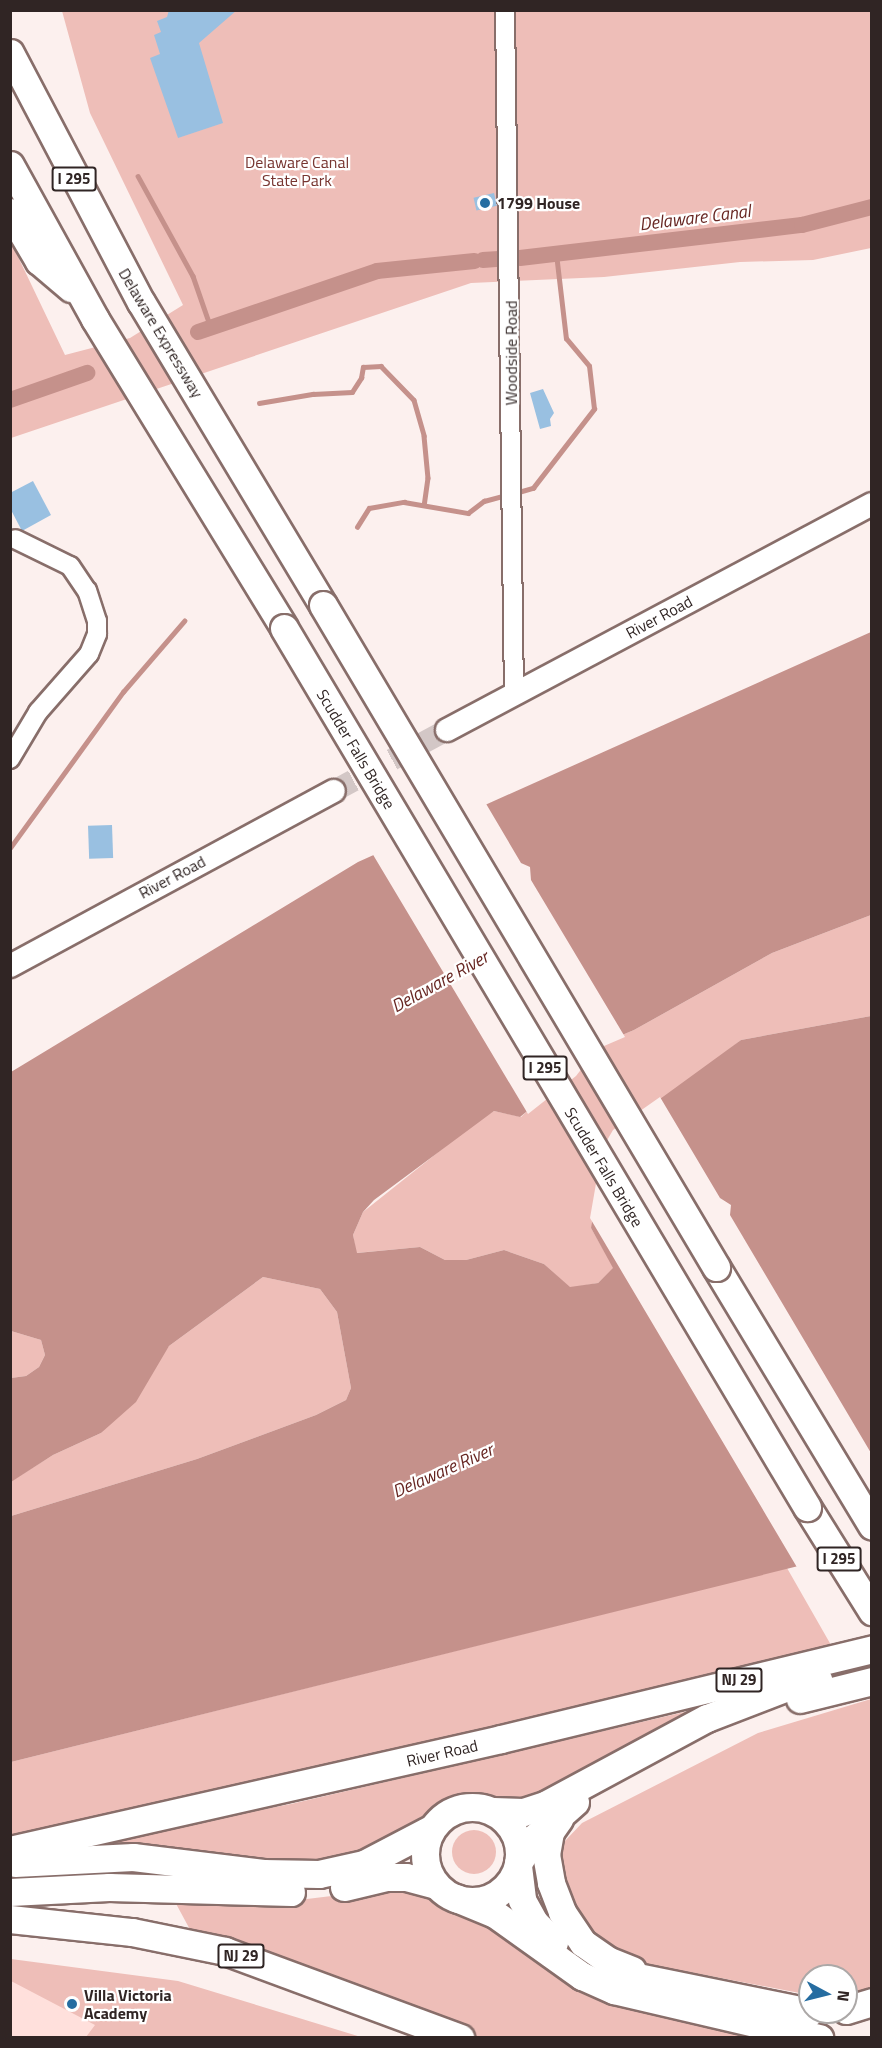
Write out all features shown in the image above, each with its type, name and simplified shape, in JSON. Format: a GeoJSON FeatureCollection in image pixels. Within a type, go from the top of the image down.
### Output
{"type":"FeatureCollection","features":[{"type":"Feature","properties":{"kind":"highway","name":"Delaware Expressway"},"geometry":{"type":"LineString","coordinates":[[10,53],[141,302],[872,1526]]}},
{"type":"Feature","properties":{"kind":"highway","name":"I 295"},"geometry":{"type":"LineString","coordinates":[[10,165],[90,310]]}},
{"type":"Feature","properties":{"kind":"highway"},"geometry":{"type":"LineString","coordinates":[[10,212],[39,261],[90,310]]}},
{"type":"Feature","properties":{"kind":"highway","name":"Scudder Falls Bridge"},"geometry":{"type":"LineString","coordinates":[[90,310],[159,420],[872,1611]]}},
{"type":"Feature","properties":{"kind":"highway","name":"River Road"},"geometry":{"type":"LineString","coordinates":[[10,1850],[607,1714],[618,1708],[872,1649]]}},
{"type":"Feature","properties":{"kind":"highway"},"geometry":{"type":"LineString","coordinates":[[607,1714],[619,1716],[782,1689],[872,1668]]}},
{"type":"Feature","properties":{"kind":"highway"},"geometry":{"type":"LineString","coordinates":[[431,1829],[424,1858],[446,1892],[482,1900],[494,1896],[508,1883],[533,1839],[575,1803],[730,1722],[872,1681]]}},
{"type":"Feature","properties":{"kind":"highway"},"geometry":{"type":"LineString","coordinates":[[10,1863],[133,1857],[263,1873],[319,1874],[364,1864],[431,1829],[440,1818],[459,1808],[480,1807],[494,1811],[523,1812],[547,1804],[707,1718],[782,1689]]}},
{"type":"Feature","properties":{"kind":"highway"},"geometry":{"type":"LineString","coordinates":[[575,1803],[555,1822],[546,1854],[551,1883],[562,1912],[584,1943],[595,1953],[662,1981]]}},
{"type":"Feature","properties":{"kind":"highway"},"geometry":{"type":"LineString","coordinates":[[494,1811],[514,1833],[518,1887],[528,1912],[556,1943],[618,1975],[662,1981],[798,2009]]}},
{"type":"Feature","properties":{"kind":"highway"},"geometry":{"type":"LineString","coordinates":[[10,1892],[120,1887],[309,1892],[386,1877],[406,1877],[495,1914],[566,1966],[614,1990],[819,2037]]}},
{"type":"Feature","properties":{"kind":"highway","name":"NJ 29"},"geometry":{"type":"LineString","coordinates":[[10,1919],[132,1932],[225,1951],[460,2037]]}},
{"type":"Feature","properties":{"kind":"main road","name":"River Road"},"geometry":{"type":"LineString","coordinates":[[447,730],[872,504]]}},
{"type":"Feature","properties":{"kind":"main road","name":"River Road"},"geometry":{"type":"LineString","coordinates":[[10,966],[334,791]]}},
{"type":"Feature","properties":{"kind":"street","name":"Woodside Road"},"geometry":{"type":"LineString","coordinates":[[505,10],[514,695]]}},
{"type":"Feature","properties":{"kind":"street"},"geometry":{"type":"LineString","coordinates":[[10,759],[38,712],[89,654],[97,634],[97,621],[87,591],[70,566],[15,539]]}},
{"type":"Feature","properties":{"kind":"shaded area","name":"Villa Victoria Academy"},"geometry":{"type":"Polygon","coordinates":[[[11,1971],[256,2037],[11,2037],[11,1971]]]}},
{"type":"Feature","properties":{"kind":"green space","name":"Delaware Canal State Park"},"geometry":{"type":"Polygon","coordinates":[[[62,11],[871,11],[871,248],[813,260],[740,262],[604,277],[471,283],[11,438],[10,240],[65,355],[130,338],[183,305],[90,113],[62,11]]]}},
{"type":"Feature","properties":{"kind":"green space"},"geometry":{"type":"Polygon","coordinates":[[[871,915],[871,1016],[741,1040],[707,1067],[591,1228],[614,1268],[598,1283],[570,1288],[544,1264],[504,1250],[466,1260],[445,1260],[420,1247],[356,1253],[353,1235],[363,1212],[476,1122],[494,1111],[521,1117],[596,1046],[634,1030],[772,953],[871,915]]]}},
{"type":"Feature","properties":{"kind":"green space"},"geometry":{"type":"Polygon","coordinates":[[[263,1277],[320,1289],[337,1312],[351,1388],[346,1400],[316,1415],[197,1459],[11,1516],[10,1482],[53,1455],[101,1433],[169,1346],[263,1277]]]}},
{"type":"Feature","properties":{"kind":"green space"},"geometry":{"type":"Polygon","coordinates":[[[11,1331],[41,1340],[45,1355],[39,1367],[26,1376],[11,1378],[11,1331]]]}},
{"type":"Feature","properties":{"kind":"green space"},"geometry":{"type":"Polygon","coordinates":[[[787,1568],[831,1645],[635,1698],[296,1771],[11,1840],[11,1762],[787,1568]]]}},
{"type":"Feature","properties":{"kind":"green space"},"geometry":{"type":"Polygon","coordinates":[[[871,1699],[872,1989],[858,1993],[858,1964],[798,1964],[798,1993],[647,1964],[613,1952],[588,1933],[564,1898],[558,1864],[565,1841],[582,1823],[758,1733],[871,1699]]]}},
{"type":"Feature","properties":{"kind":"green space"},"geometry":{"type":"Polygon","coordinates":[[[710,1706],[545,1797],[495,1803],[468,1798],[451,1803],[422,1824],[331,1865],[101,1846],[92,1841],[291,1804],[710,1706]]]}},
{"type":"Feature","properties":{"kind":"green space"},"geometry":{"type":"Polygon","coordinates":[[[474,1830],[483,1831],[490,1836],[495,1843],[495,1861],[490,1868],[483,1873],[474,1874],[465,1873],[458,1868],[453,1861],[452,1852],[453,1843],[458,1836],[465,1831],[474,1830]]]}},
{"type":"Feature","properties":{"kind":"green space"},"geometry":{"type":"Polygon","coordinates":[[[413,1886],[498,1924],[560,1975],[618,2005],[757,2037],[477,2037],[315,1975],[194,1937],[174,1900],[307,1899],[413,1886]]]}},
{"type":"Feature","properties":{"kind":"green space"},"geometry":{"type":"Polygon","coordinates":[[[11,1959],[178,1981],[361,2037],[86,2037],[95,2025],[11,1981],[11,1959]]]}},
{"type":"Feature","properties":{"kind":"water","name":"Delaware River"},"geometry":{"type":"Polygon","coordinates":[[[871,632],[871,915],[772,953],[634,1030],[596,1046],[574,1073],[520,1117],[494,1111],[374,1200],[363,1212],[353,1235],[357,1253],[420,1247],[445,1260],[466,1260],[504,1250],[544,1264],[570,1287],[598,1283],[613,1268],[591,1228],[605,1150],[616,1131],[741,1040],[871,1016],[871,1548],[11,1762],[11,1516],[197,1459],[316,1415],[346,1400],[351,1388],[337,1312],[320,1289],[263,1277],[169,1346],[136,1402],[101,1433],[53,1455],[11,1482],[11,1378],[26,1376],[39,1367],[45,1355],[41,1340],[11,1331],[11,1072],[358,862],[871,632]]]}},
{"type":"Feature","properties":{"kind":"pier"},"geometry":{"type":"Polygon","coordinates":[[[485,802],[521,863],[530,867],[531,880],[625,1037],[597,1049],[576,1076],[528,1114],[372,853],[485,802]]]}},
{"type":"Feature","properties":{"kind":"pier"},"geometry":{"type":"Polygon","coordinates":[[[660,1097],[720,1198],[731,1205],[730,1215],[871,1453],[872,1551],[798,1569],[590,1218],[602,1149],[613,1130],[660,1097]]]}},
{"type":"Feature","properties":{"kind":"building"},"geometry":{"type":"Polygon","coordinates":[[[169,10],[237,10],[199,43],[223,123],[178,138],[150,58],[160,54],[154,35],[161,32],[157,21],[167,17],[169,10]]]}},
{"type":"Feature","properties":{"kind":"building","name":"1799 House"},"geometry":{"type":"Polygon","coordinates":[[[494,193],[497,206],[476,210],[474,198],[494,193]]]}},
{"type":"Feature","properties":{"kind":"building"},"geometry":{"type":"Polygon","coordinates":[[[543,389],[554,413],[550,419],[551,426],[540,429],[530,393],[543,389]]]}},
{"type":"Feature","properties":{"kind":"building"},"geometry":{"type":"Polygon","coordinates":[[[33,481],[51,515],[22,531],[10,508],[10,493],[33,481]]]}},
{"type":"Feature","properties":{"kind":"building"},"geometry":{"type":"Polygon","coordinates":[[[112,825],[113,858],[89,859],[88,826],[112,825]]]}},
{"type":"Feature","properties":{"kind":"waterway"},"geometry":{"type":"LineString","coordinates":[[138,176],[193,276],[211,328]]}},
{"type":"Feature","properties":{"kind":"waterway","name":"Delaware Canal"},"geometry":{"type":"LineString","coordinates":[[520,258],[802,225],[872,207]]}},
{"type":"Feature","properties":{"kind":"waterway"},"geometry":{"type":"LineString","coordinates":[[515,493],[533,488],[594,409],[589,366],[566,339],[556,254]]}},
{"type":"Feature","properties":{"kind":"waterway","name":"Delaware Canal"},"geometry":{"type":"LineString","coordinates":[[483,260],[499,259]]}},
{"type":"Feature","properties":{"kind":"waterway","name":"Delaware Canal"},"geometry":{"type":"LineString","coordinates":[[198,332],[377,271],[474,261]]}},
{"type":"Feature","properties":{"kind":"waterway"},"geometry":{"type":"LineString","coordinates":[[259,403],[313,394],[352,392],[361,378],[363,367],[381,366],[414,400],[424,436],[428,478],[424,505]]}},
{"type":"Feature","properties":{"kind":"waterway","name":"Delaware Canal"},"geometry":{"type":"LineString","coordinates":[[10,400],[87,373]]}},
{"type":"Feature","properties":{"kind":"waterway"},"geometry":{"type":"LineString","coordinates":[[357,527],[369,508],[404,502],[468,513],[484,501],[507,495]]}},
{"type":"Feature","properties":{"kind":"waterway"},"geometry":{"type":"LineString","coordinates":[[10,848],[123,692],[184,621]]}},
{"type":"Feature","properties":{"kind":"tunnel"},"geometry":{"type":"LineString","coordinates":[[334,791],[447,730]]}},
{"type":"Feature","properties":{"kind":"place","name":"1799 House"},"geometry":{"type":"Point","coordinates":[485,203]}},
{"type":"Feature","properties":{"kind":"place","name":"Villa Victoria Academy"},"geometry":{"type":"Point","coordinates":[72,2004]}}]}
